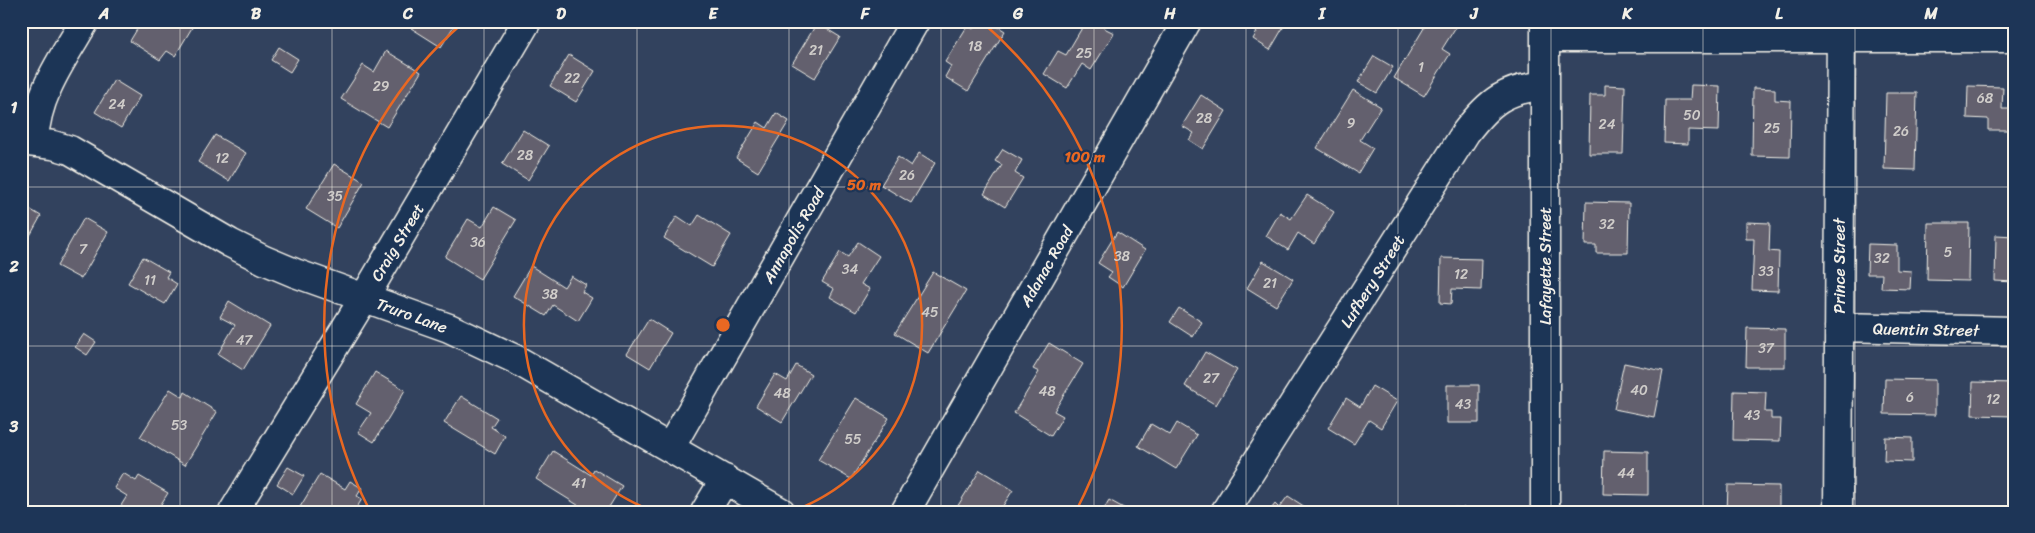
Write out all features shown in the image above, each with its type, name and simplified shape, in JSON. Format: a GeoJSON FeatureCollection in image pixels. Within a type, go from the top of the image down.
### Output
{"type":"FeatureCollection","features":[{"type":"Feature","properties":{"kind":"street"},"geometry":{"type":"LineString","coordinates":[[28,141],[43,94],[51,77],[85,21]]}},
{"type":"Feature","properties":{"kind":"street","name":"Craig Street"},"geometry":{"type":"LineString","coordinates":[[232,512],[364,298],[527,21]]}},
{"type":"Feature","properties":{"kind":"street","name":"Annapolis Road"},"geometry":{"type":"LineString","coordinates":[[670,448],[915,21]]}},
{"type":"Feature","properties":{"kind":"street","name":"Adanac Road"},"geometry":{"type":"LineString","coordinates":[[906,512],[1187,21]]}},
{"type":"Feature","properties":{"kind":"street"},"geometry":{"type":"LineString","coordinates":[[1545,30],[1841,29],[2014,38]]}},
{"type":"Feature","properties":{"kind":"street","name":"Prince Street"},"geometry":{"type":"LineString","coordinates":[[1838,512],[1841,29]]}},
{"type":"Feature","properties":{"kind":"street","name":"Lafayette Street"},"geometry":{"type":"LineString","coordinates":[[1544,512],[1545,30]]}},
{"type":"Feature","properties":{"kind":"street","name":"Lufbery Street"},"geometry":{"type":"LineString","coordinates":[[1226,512],[1466,132],[1488,106],[1498,98],[1522,88],[1545,86]]}},
{"type":"Feature","properties":{"kind":"street","name":"Truro Lane"},"geometry":{"type":"LineString","coordinates":[[28,141],[53,144],[86,158],[230,243],[264,260],[295,273],[442,325],[483,343],[547,376],[781,512]]}},
{"type":"Feature","properties":{"kind":"street","name":"Quentin Street"},"geometry":{"type":"LineString","coordinates":[[1839,327],[2014,331]]}},
{"type":"Feature","properties":{"kind":"street"},"geometry":{"type":"LineString","coordinates":[[705,512],[724,479]]}},
{"type":"Feature","properties":{"kind":"building"},"geometry":{"type":"Polygon","coordinates":[[[142,21],[186,21],[193,26],[175,56],[167,51],[160,60],[130,41],[142,21]]]}},
{"type":"Feature","properties":{"kind":"building"},"geometry":{"type":"Polygon","coordinates":[[[415,21],[457,21],[441,47],[411,28],[415,21]]]}},
{"type":"Feature","properties":{"kind":"building"},"geometry":{"type":"Polygon","coordinates":[[[978,21],[989,21],[1005,31],[968,91],[945,77],[951,66],[945,62],[968,25],[973,29],[978,21]]]}},
{"type":"Feature","properties":{"kind":"building"},"geometry":{"type":"Polygon","coordinates":[[[1086,21],[1108,21],[1104,28],[1114,33],[1091,70],[1082,64],[1067,88],[1044,74],[1058,51],[1066,55],[1086,21]]]}},
{"type":"Feature","properties":{"kind":"building"},"geometry":{"type":"Polygon","coordinates":[[[1287,21],[1270,50],[1253,39],[1257,32],[1241,22],[1287,21]]]}},
{"type":"Feature","properties":{"kind":"building"},"geometry":{"type":"Polygon","coordinates":[[[1414,21],[1459,22],[1442,49],[1450,54],[1424,96],[1394,78],[1424,28],[1414,21]]]}},
{"type":"Feature","properties":{"kind":"building"},"geometry":{"type":"Polygon","coordinates":[[[817,23],[840,37],[815,78],[792,64],[817,23]]]}},
{"type":"Feature","properties":{"kind":"building"},"geometry":{"type":"Polygon","coordinates":[[[279,47],[298,59],[290,72],[271,60],[279,47]]]}},
{"type":"Feature","properties":{"kind":"building"},"geometry":{"type":"Polygon","coordinates":[[[386,51],[421,72],[387,127],[341,99],[363,65],[374,72],[386,51]]]}},
{"type":"Feature","properties":{"kind":"building"},"geometry":{"type":"Polygon","coordinates":[[[569,55],[595,71],[576,102],[550,86],[569,55]]]}},
{"type":"Feature","properties":{"kind":"building"},"geometry":{"type":"Polygon","coordinates":[[[1374,56],[1393,67],[1377,93],[1358,82],[1374,56]]]}},
{"type":"Feature","properties":{"kind":"building"},"geometry":{"type":"Polygon","coordinates":[[[114,80],[140,96],[121,128],[95,112],[114,80]]]}},
{"type":"Feature","properties":{"kind":"building"},"geometry":{"type":"Polygon","coordinates":[[[1605,85],[1625,86],[1623,154],[1589,154],[1590,95],[1605,95],[1605,85]]]}},
{"type":"Feature","properties":{"kind":"building"},"geometry":{"type":"Polygon","coordinates":[[[1691,85],[1720,86],[1719,131],[1688,130],[1688,144],[1664,143],[1665,100],[1690,100],[1691,85]]]}},
{"type":"Feature","properties":{"kind":"building"},"geometry":{"type":"Polygon","coordinates":[[[1968,86],[2003,87],[2002,109],[2011,109],[2011,130],[1988,130],[1988,119],[1967,118],[1968,86]]]}},
{"type":"Feature","properties":{"kind":"building"},"geometry":{"type":"Polygon","coordinates":[[[1753,88],[1775,89],[1775,100],[1791,101],[1790,157],[1752,156],[1753,88]]]}},
{"type":"Feature","properties":{"kind":"building"},"geometry":{"type":"Polygon","coordinates":[[[1353,90],[1381,107],[1360,140],[1373,148],[1358,173],[1317,148],[1353,90]]]}},
{"type":"Feature","properties":{"kind":"building"},"geometry":{"type":"Polygon","coordinates":[[[1886,93],[1917,93],[1915,170],[1884,169],[1886,93]]]}},
{"type":"Feature","properties":{"kind":"building"},"geometry":{"type":"Polygon","coordinates":[[[1201,95],[1226,111],[1203,149],[1189,140],[1194,133],[1182,126],[1201,95]]]}},
{"type":"Feature","properties":{"kind":"building"},"geometry":{"type":"Polygon","coordinates":[[[776,113],[789,121],[758,172],[736,158],[758,122],[767,128],[776,113]]]}},
{"type":"Feature","properties":{"kind":"building"},"geometry":{"type":"Polygon","coordinates":[[[523,130],[549,146],[528,180],[502,164],[523,130]]]}},
{"type":"Feature","properties":{"kind":"building"},"geometry":{"type":"Polygon","coordinates":[[[215,135],[246,153],[229,181],[198,162],[215,135]]]}},
{"type":"Feature","properties":{"kind":"building"},"geometry":{"type":"Polygon","coordinates":[[[1003,149],[1022,160],[1015,173],[1023,178],[1005,207],[984,194],[1002,165],[995,161],[1003,149]]]}},
{"type":"Feature","properties":{"kind":"building"},"geometry":{"type":"Polygon","coordinates":[[[919,153],[935,163],[911,203],[881,185],[898,157],[911,166],[919,153]]]}},
{"type":"Feature","properties":{"kind":"building"},"geometry":{"type":"Polygon","coordinates":[[[334,164],[364,182],[337,228],[306,209],[334,164]]]}},
{"type":"Feature","properties":{"kind":"building"},"geometry":{"type":"Polygon","coordinates":[[[1307,195],[1334,212],[1314,244],[1298,233],[1288,250],[1266,236],[1280,212],[1291,219],[1307,195]]]}},
{"type":"Feature","properties":{"kind":"building"},"geometry":{"type":"Polygon","coordinates":[[[1586,202],[1629,203],[1628,253],[1596,253],[1596,245],[1585,245],[1586,202]]]}},
{"type":"Feature","properties":{"kind":"building"},"geometry":{"type":"Polygon","coordinates":[[[21,204],[41,216],[27,241],[21,238],[21,204]]]}},
{"type":"Feature","properties":{"kind":"building"},"geometry":{"type":"Polygon","coordinates":[[[494,207],[516,220],[480,279],[445,257],[468,219],[482,227],[494,207]]]}},
{"type":"Feature","properties":{"kind":"building"},"geometry":{"type":"Polygon","coordinates":[[[699,215],[731,235],[712,267],[664,238],[677,216],[692,226],[699,215]]]}},
{"type":"Feature","properties":{"kind":"building"},"geometry":{"type":"Polygon","coordinates":[[[84,218],[108,232],[81,279],[57,266],[84,218]]]}},
{"type":"Feature","properties":{"kind":"building"},"geometry":{"type":"Polygon","coordinates":[[[1746,222],[1770,223],[1769,251],[1779,252],[1778,291],[1752,290],[1754,239],[1746,239],[1746,222]]]}},
{"type":"Feature","properties":{"kind":"building"},"geometry":{"type":"Polygon","coordinates":[[[1928,223],[1969,223],[1968,281],[1927,280],[1928,223]]]}},
{"type":"Feature","properties":{"kind":"building"},"geometry":{"type":"Polygon","coordinates":[[[1117,232],[1145,250],[1123,287],[1108,277],[1112,272],[1098,263],[1117,232]]]}},
{"type":"Feature","properties":{"kind":"building"},"geometry":{"type":"Polygon","coordinates":[[[1996,235],[2014,236],[2014,282],[1995,281],[1996,235]]]}},
{"type":"Feature","properties":{"kind":"building"},"geometry":{"type":"Polygon","coordinates":[[[858,242],[879,256],[861,284],[870,289],[856,312],[830,297],[834,289],[822,282],[840,252],[848,257],[858,242]]]}},
{"type":"Feature","properties":{"kind":"building"},"geometry":{"type":"Polygon","coordinates":[[[1868,244],[1897,245],[1897,270],[1911,271],[1910,289],[1881,288],[1882,274],[1867,274],[1868,244]]]}},
{"type":"Feature","properties":{"kind":"building"},"geometry":{"type":"Polygon","coordinates":[[[143,257],[169,272],[166,277],[177,284],[165,304],[128,283],[143,257]]]}},
{"type":"Feature","properties":{"kind":"building"},"geometry":{"type":"Polygon","coordinates":[[[1441,258],[1482,259],[1481,290],[1452,289],[1451,304],[1440,303],[1441,258]]]}},
{"type":"Feature","properties":{"kind":"building"},"geometry":{"type":"Polygon","coordinates":[[[1263,261],[1293,279],[1276,306],[1247,288],[1263,261]]]}},
{"type":"Feature","properties":{"kind":"building"},"geometry":{"type":"Polygon","coordinates":[[[531,266],[564,287],[571,276],[586,285],[582,292],[592,298],[578,321],[553,305],[546,316],[513,296],[531,266]]]}},
{"type":"Feature","properties":{"kind":"building"},"geometry":{"type":"Polygon","coordinates":[[[933,272],[966,291],[928,353],[895,333],[933,272]]]}},
{"type":"Feature","properties":{"kind":"building"},"geometry":{"type":"Polygon","coordinates":[[[229,301],[270,326],[243,370],[218,354],[235,325],[220,317],[229,301]]]}},
{"type":"Feature","properties":{"kind":"building"},"geometry":{"type":"Polygon","coordinates":[[[1179,308],[1202,322],[1193,337],[1170,322],[1179,308]]]}},
{"type":"Feature","properties":{"kind":"building"},"geometry":{"type":"Polygon","coordinates":[[[649,319],[671,333],[650,368],[627,354],[649,319]]]}},
{"type":"Feature","properties":{"kind":"building"},"geometry":{"type":"Polygon","coordinates":[[[1747,328],[1785,329],[1785,367],[1746,367],[1747,328]]]}},
{"type":"Feature","properties":{"kind":"building"},"geometry":{"type":"Polygon","coordinates":[[[84,334],[96,342],[87,355],[75,347],[84,334]]]}},
{"type":"Feature","properties":{"kind":"building"},"geometry":{"type":"Polygon","coordinates":[[[1049,343],[1083,364],[1054,411],[1063,416],[1051,436],[1014,413],[1039,372],[1033,369],[1049,343]]]}},
{"type":"Feature","properties":{"kind":"building"},"geometry":{"type":"Polygon","coordinates":[[[1205,352],[1237,370],[1216,405],[1185,386],[1205,352]]]}},
{"type":"Feature","properties":{"kind":"building"},"geometry":{"type":"Polygon","coordinates":[[[1624,363],[1663,371],[1654,417],[1614,409],[1624,363]]]}},
{"type":"Feature","properties":{"kind":"building"},"geometry":{"type":"Polygon","coordinates":[[[796,365],[811,374],[782,422],[756,406],[775,374],[787,381],[796,365]]]}},
{"type":"Feature","properties":{"kind":"building"},"geometry":{"type":"Polygon","coordinates":[[[375,372],[405,390],[374,442],[358,432],[371,413],[356,404],[375,372]]]}},
{"type":"Feature","properties":{"kind":"building"},"geometry":{"type":"Polygon","coordinates":[[[1885,379],[1935,380],[1935,415],[1884,414],[1885,379]]]}},
{"type":"Feature","properties":{"kind":"building"},"geometry":{"type":"Polygon","coordinates":[[[1973,382],[2014,383],[2014,416],[1972,415],[1973,382]]]}},
{"type":"Feature","properties":{"kind":"building"},"geometry":{"type":"Polygon","coordinates":[[[1447,385],[1479,385],[1479,423],[1447,423],[1447,385]]]}},
{"type":"Feature","properties":{"kind":"building"},"geometry":{"type":"Polygon","coordinates":[[[1372,386],[1397,401],[1381,428],[1369,420],[1354,444],[1328,428],[1346,398],[1360,407],[1372,386]]]}},
{"type":"Feature","properties":{"kind":"building"},"geometry":{"type":"Polygon","coordinates":[[[170,389],[183,397],[185,392],[217,412],[185,465],[140,437],[170,389]]]}},
{"type":"Feature","properties":{"kind":"building"},"geometry":{"type":"Polygon","coordinates":[[[1734,391],[1766,392],[1765,412],[1771,412],[1771,419],[1781,419],[1780,441],[1733,440],[1734,391]]]}},
{"type":"Feature","properties":{"kind":"building"},"geometry":{"type":"Polygon","coordinates":[[[461,396],[497,418],[491,427],[505,436],[495,454],[444,423],[461,396]]]}},
{"type":"Feature","properties":{"kind":"building"},"geometry":{"type":"Polygon","coordinates":[[[856,398],[889,418],[851,479],[818,460],[856,398]]]}},
{"type":"Feature","properties":{"kind":"building"},"geometry":{"type":"Polygon","coordinates":[[[1177,423],[1197,435],[1176,469],[1138,446],[1151,424],[1170,435],[1177,423]]]}},
{"type":"Feature","properties":{"kind":"building"},"geometry":{"type":"Polygon","coordinates":[[[1885,437],[1912,438],[1912,462],[1884,461],[1885,437]]]}},
{"type":"Feature","properties":{"kind":"building"},"geometry":{"type":"Polygon","coordinates":[[[553,451],[591,475],[594,469],[622,486],[606,512],[589,512],[536,479],[553,451]]]}},
{"type":"Feature","properties":{"kind":"building"},"geometry":{"type":"Polygon","coordinates":[[[1604,451],[1648,452],[1648,495],[1603,494],[1604,451]]]}},
{"type":"Feature","properties":{"kind":"building"},"geometry":{"type":"Polygon","coordinates":[[[288,467],[304,476],[293,494],[277,484],[288,467]]]}},
{"type":"Feature","properties":{"kind":"building"},"geometry":{"type":"Polygon","coordinates":[[[980,470],[1013,490],[999,512],[954,512],[980,470]]]}},
{"type":"Feature","properties":{"kind":"building"},"geometry":{"type":"Polygon","coordinates":[[[123,473],[136,481],[139,476],[168,493],[156,512],[117,512],[127,496],[114,488],[123,473]]]}},
{"type":"Feature","properties":{"kind":"building"},"geometry":{"type":"Polygon","coordinates":[[[320,474],[345,489],[350,481],[362,488],[357,496],[362,499],[354,512],[348,512],[340,507],[337,512],[297,512],[320,474]]]}},
{"type":"Feature","properties":{"kind":"building"},"geometry":{"type":"Polygon","coordinates":[[[1728,485],[1779,486],[1779,512],[1727,512],[1728,485]]]}},
{"type":"Feature","properties":{"kind":"building"},"geometry":{"type":"Polygon","coordinates":[[[1288,496],[1313,512],[1269,512],[1275,504],[1279,508],[1288,496]]]}},
{"type":"Feature","properties":{"kind":"building"},"geometry":{"type":"Polygon","coordinates":[[[1109,500],[1129,511],[1102,512],[1109,500]]]}},
{"type":"Feature","properties":{"kind":"building"},"geometry":{"type":"Polygon","coordinates":[[[1444,507],[1477,508],[1477,512],[1444,512],[1444,507]]]}},
{"type":"Feature","properties":{"kind":"building"},"geometry":{"type":"Polygon","coordinates":[[[948,508],[954,512],[945,512],[948,508]]]}}]}
